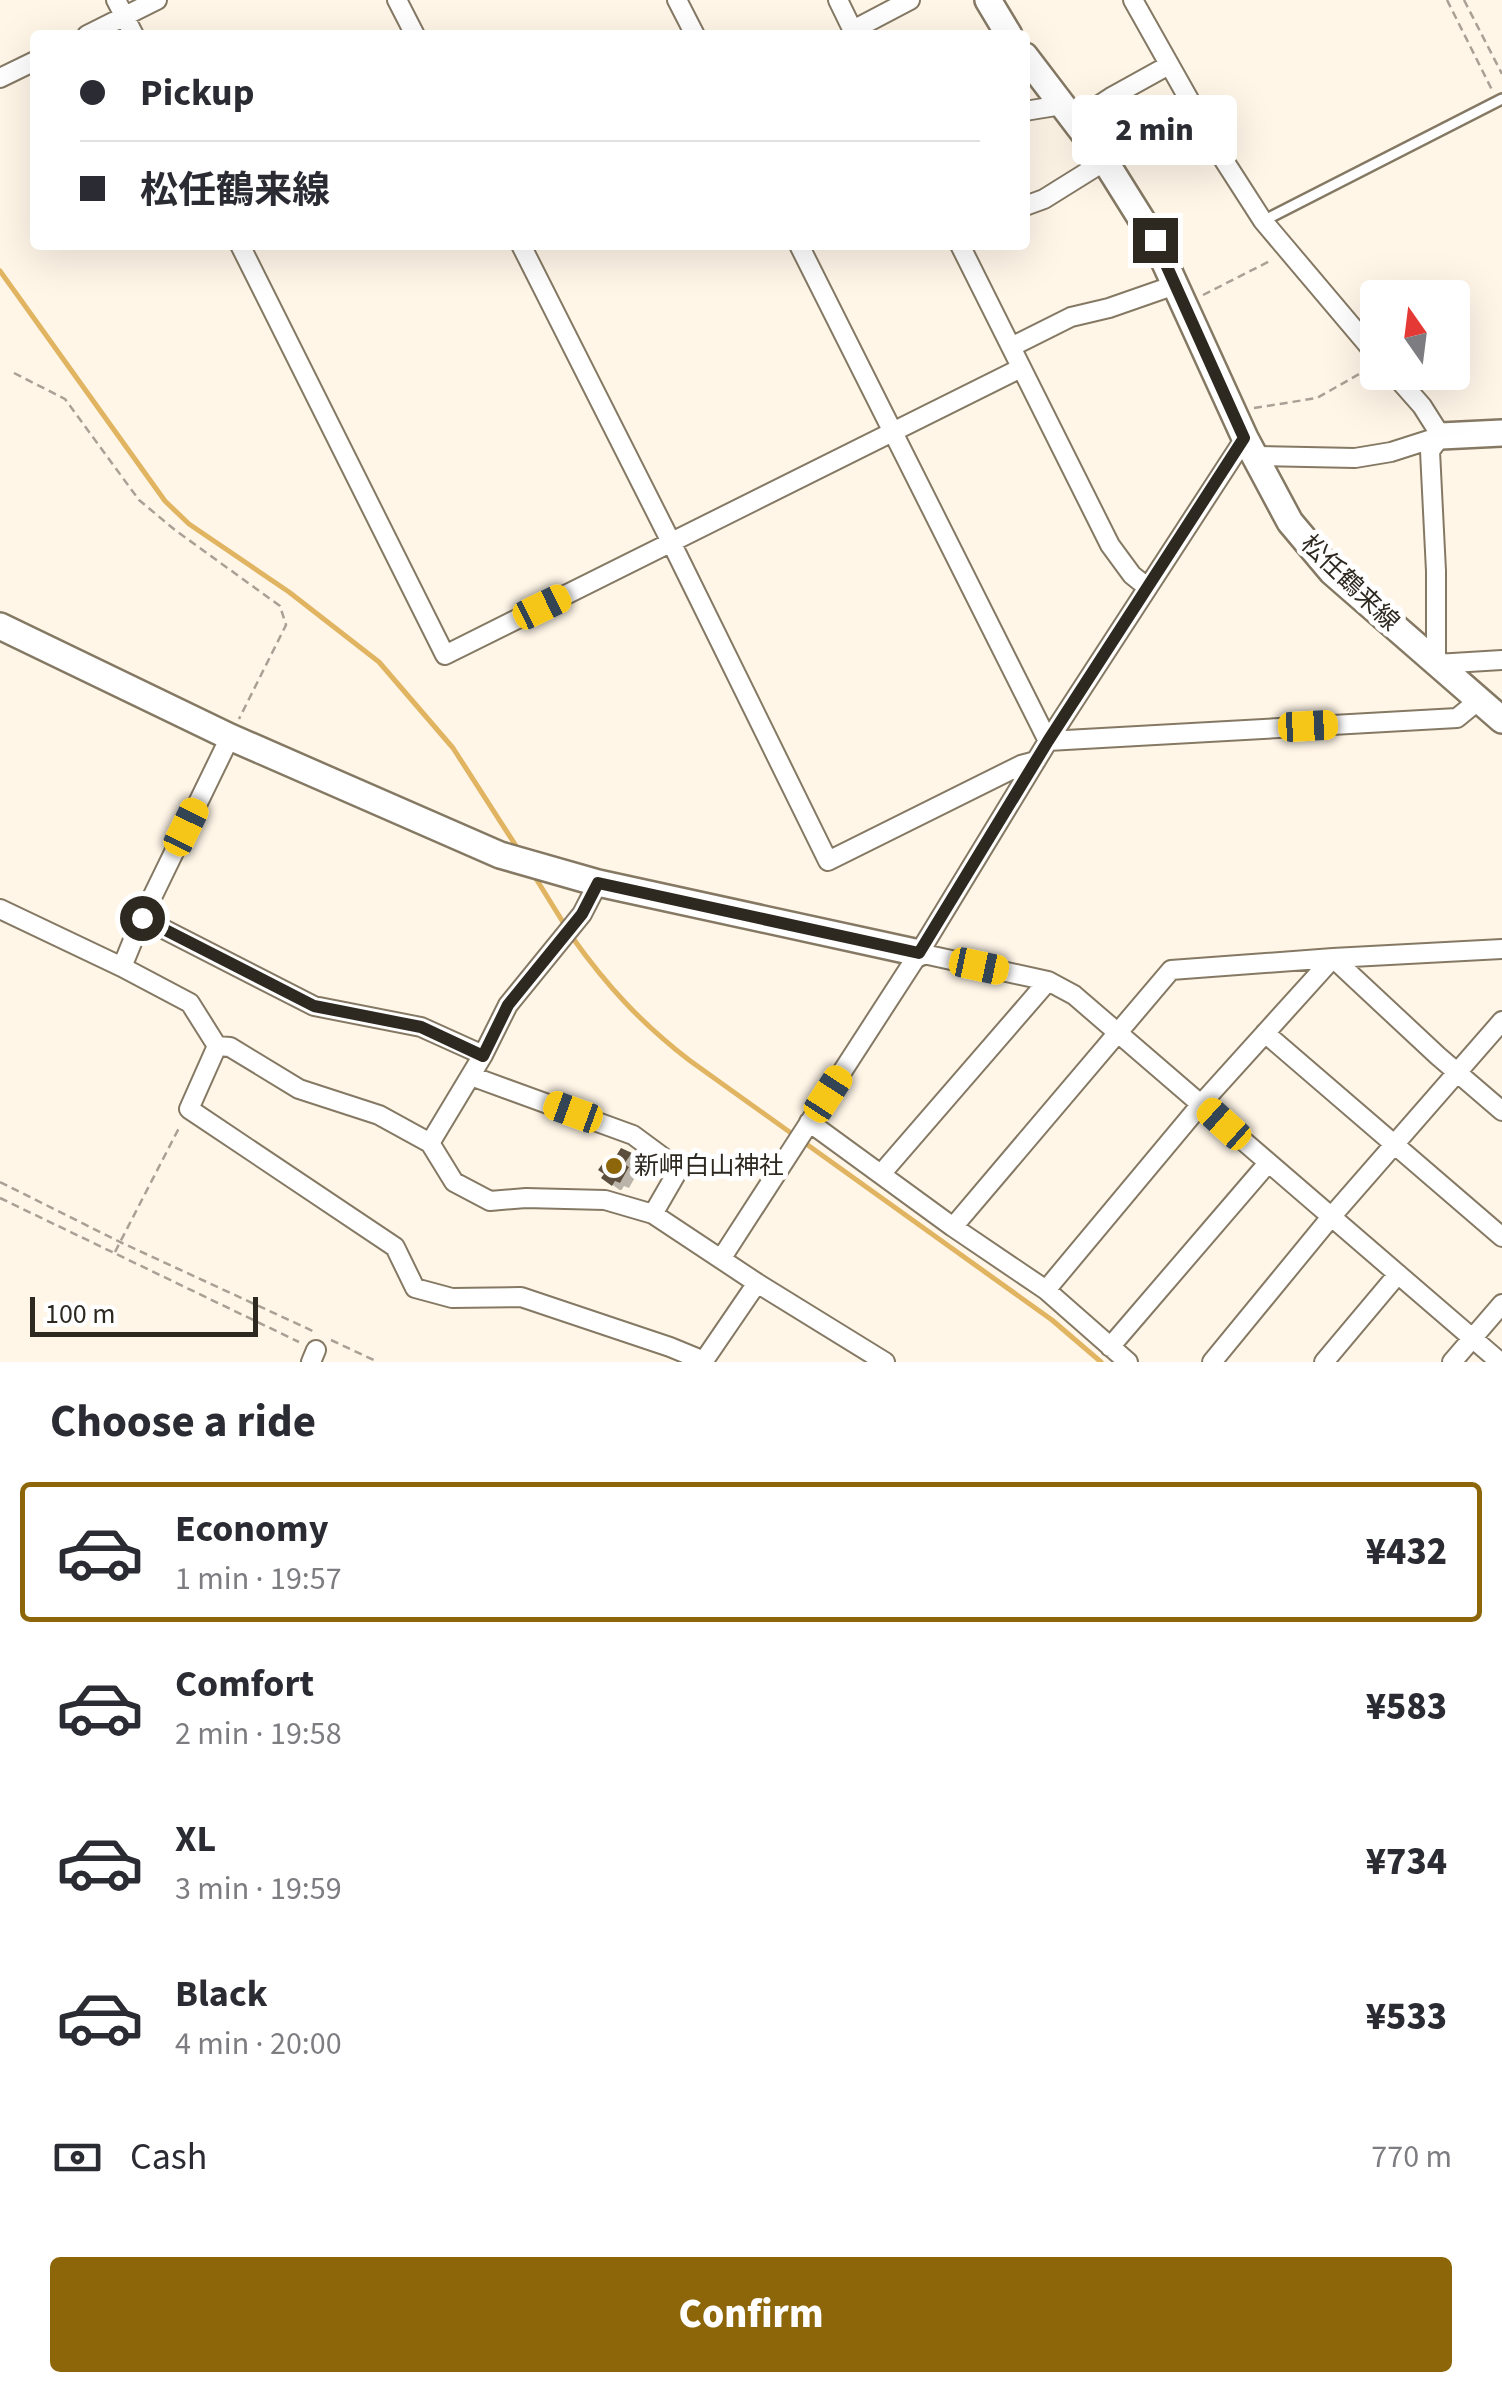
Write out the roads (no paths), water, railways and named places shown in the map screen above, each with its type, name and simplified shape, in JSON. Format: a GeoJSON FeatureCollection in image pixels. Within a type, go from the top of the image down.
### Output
{"type":"FeatureCollection","features":[{"type":"Feature","properties":{"kind":"street"},"geometry":{"type":"LineString","coordinates":[[93,30],[120,8],[158,0]]}},
{"type":"Feature","properties":{"kind":"street"},"geometry":{"type":"LineString","coordinates":[[397,0],[412,30]]}},
{"type":"Feature","properties":{"kind":"street"},"geometry":{"type":"LineString","coordinates":[[677,0],[692,30]]}},
{"type":"Feature","properties":{"kind":"street"},"geometry":{"type":"LineString","coordinates":[[838,0],[853,30]]}},
{"type":"Feature","properties":{"kind":"street"},"geometry":{"type":"LineString","coordinates":[[859,30],[910,0]]}},
{"type":"Feature","properties":{"kind":"street"},"geometry":{"type":"LineString","coordinates":[[988,0],[1006,30]]}},
{"type":"Feature","properties":{"kind":"street"},"geometry":{"type":"LineString","coordinates":[[1133,0],[1218,152],[1263,221],[1360,346]]}},
{"type":"Feature","properties":{"kind":"street"},"geometry":{"type":"LineString","coordinates":[[0,78],[30,63]]}},
{"type":"Feature","properties":{"kind":"street","name":"松任鶴来線"},"geometry":{"type":"LineString","coordinates":[[1030,63],[1105,161],[1155,240],[1249,447],[1290,522],[1332,572],[1502,720]]}},
{"type":"Feature","properties":{"kind":"street"},"geometry":{"type":"LineString","coordinates":[[1030,111],[1068,113],[1113,96],[1170,65]]}},
{"type":"Feature","properties":{"kind":"street"},"geometry":{"type":"LineString","coordinates":[[1030,204],[1105,161]]}},
{"type":"Feature","properties":{"kind":"street"},"geometry":{"type":"LineString","coordinates":[[243,250],[445,654],[1021,368]]}},
{"type":"Feature","properties":{"kind":"street"},"geometry":{"type":"LineString","coordinates":[[524,250],[828,861],[1036,761]]}},
{"type":"Feature","properties":{"kind":"street"},"geometry":{"type":"LineString","coordinates":[[802,250],[1048,741]]}},
{"type":"Feature","properties":{"kind":"street"},"geometry":{"type":"LineString","coordinates":[[962,250],[1110,545],[1132,576],[1147,587]]}},
{"type":"Feature","properties":{"kind":"street"},"geometry":{"type":"LineString","coordinates":[[1011,347],[1071,317],[1180,295]]}},
{"type":"Feature","properties":{"kind":"street"},"geometry":{"type":"LineString","coordinates":[[1408,390],[1441,436]]}},
{"type":"Feature","properties":{"kind":"street"},"geometry":{"type":"LineString","coordinates":[[721,1260],[919,953],[1147,587],[1249,447],[1356,458],[1441,436],[1502,433]]}},
{"type":"Feature","properties":{"kind":"street"},"geometry":{"type":"LineString","coordinates":[[1441,436],[1430,451],[1436,664],[1502,660]]}},
{"type":"Feature","properties":{"kind":"street"},"geometry":{"type":"LineString","coordinates":[[0,626],[230,737],[500,856],[598,883],[1048,981],[1074,996],[1118,1032],[1500,1362]]}},
{"type":"Feature","properties":{"kind":"street"},"geometry":{"type":"LineString","coordinates":[[1048,741],[1457,718],[1479,700]]}},
{"type":"Feature","properties":{"kind":"street"},"geometry":{"type":"LineString","coordinates":[[122,967],[230,737]]}},
{"type":"Feature","properties":{"kind":"street"},"geometry":{"type":"LineString","coordinates":[[430,1143],[472,1076],[508,1005],[582,914],[598,883]]}},
{"type":"Feature","properties":{"kind":"street"},"geometry":{"type":"LineString","coordinates":[[0,909],[190,1004],[216,1046]]}},
{"type":"Feature","properties":{"kind":"street"},"geometry":{"type":"LineString","coordinates":[[142,918],[314,1006],[421,1027],[483,1056]]}},
{"type":"Feature","properties":{"kind":"street"},"geometry":{"type":"LineString","coordinates":[[953,1226],[1171,970],[1502,950]]}},
{"type":"Feature","properties":{"kind":"street"},"geometry":{"type":"LineString","coordinates":[[1046,1290],[1202,1104],[1333,958]]}},
{"type":"Feature","properties":{"kind":"street"},"geometry":{"type":"LineString","coordinates":[[1333,958],[1502,1111]]}},
{"type":"Feature","properties":{"kind":"street"},"geometry":{"type":"LineString","coordinates":[[882,1174],[1048,981]]}},
{"type":"Feature","properties":{"kind":"street"},"geometry":{"type":"LineString","coordinates":[[1212,1362],[1331,1217],[1502,1020]]}},
{"type":"Feature","properties":{"kind":"street"},"geometry":{"type":"LineString","coordinates":[[1265,1033],[1502,1236]]}},
{"type":"Feature","properties":{"kind":"street"},"geometry":{"type":"LineString","coordinates":[[216,1046],[189,1109],[394,1247],[415,1288],[452,1298],[521,1297],[670,1347],[703,1362],[756,1283]]}},
{"type":"Feature","properties":{"kind":"street"},"geometry":{"type":"LineString","coordinates":[[216,1046],[230,1047],[299,1089],[379,1115],[430,1143],[454,1182],[490,1201],[606,1200],[653,1214],[884,1362]]}},
{"type":"Feature","properties":{"kind":"street"},"geometry":{"type":"LineString","coordinates":[[472,1076],[632,1135],[679,1168],[653,1214]]}},
{"type":"Feature","properties":{"kind":"street"},"geometry":{"type":"LineString","coordinates":[[801,1134],[882,1174],[1046,1290],[1128,1362]]}},
{"type":"Feature","properties":{"kind":"street"},"geometry":{"type":"LineString","coordinates":[[1110,1347],[1268,1164]]}},
{"type":"Feature","properties":{"kind":"street"},"geometry":{"type":"LineString","coordinates":[[1324,1362],[1398,1274]]}},
{"type":"Feature","properties":{"kind":"street"},"geometry":{"type":"LineString","coordinates":[[1452,1362],[1502,1304]]}},
{"type":"Feature","properties":{"kind":"lane"},"geometry":{"type":"LineString","coordinates":[[1263,221],[1500,100]]}},
{"type":"Feature","properties":{"kind":"waterway"},"geometry":{"type":"LineString","coordinates":[[0,271],[165,501],[189,524],[289,592],[379,662],[453,748],[518,849]]}},
{"type":"Feature","properties":{"kind":"waterway"},"geometry":{"type":"LineString","coordinates":[[535,877],[566,927]]}},
{"type":"Feature","properties":{"kind":"waterway"},"geometry":{"type":"LineString","coordinates":[[572,937],[626,1003],[689,1060],[1052,1320],[1101,1362]]}},
{"type":"Feature","properties":{"kind":"place","name":"新岬白山神社"},"geometry":{"type":"Point","coordinates":[614,1166]}}]}
